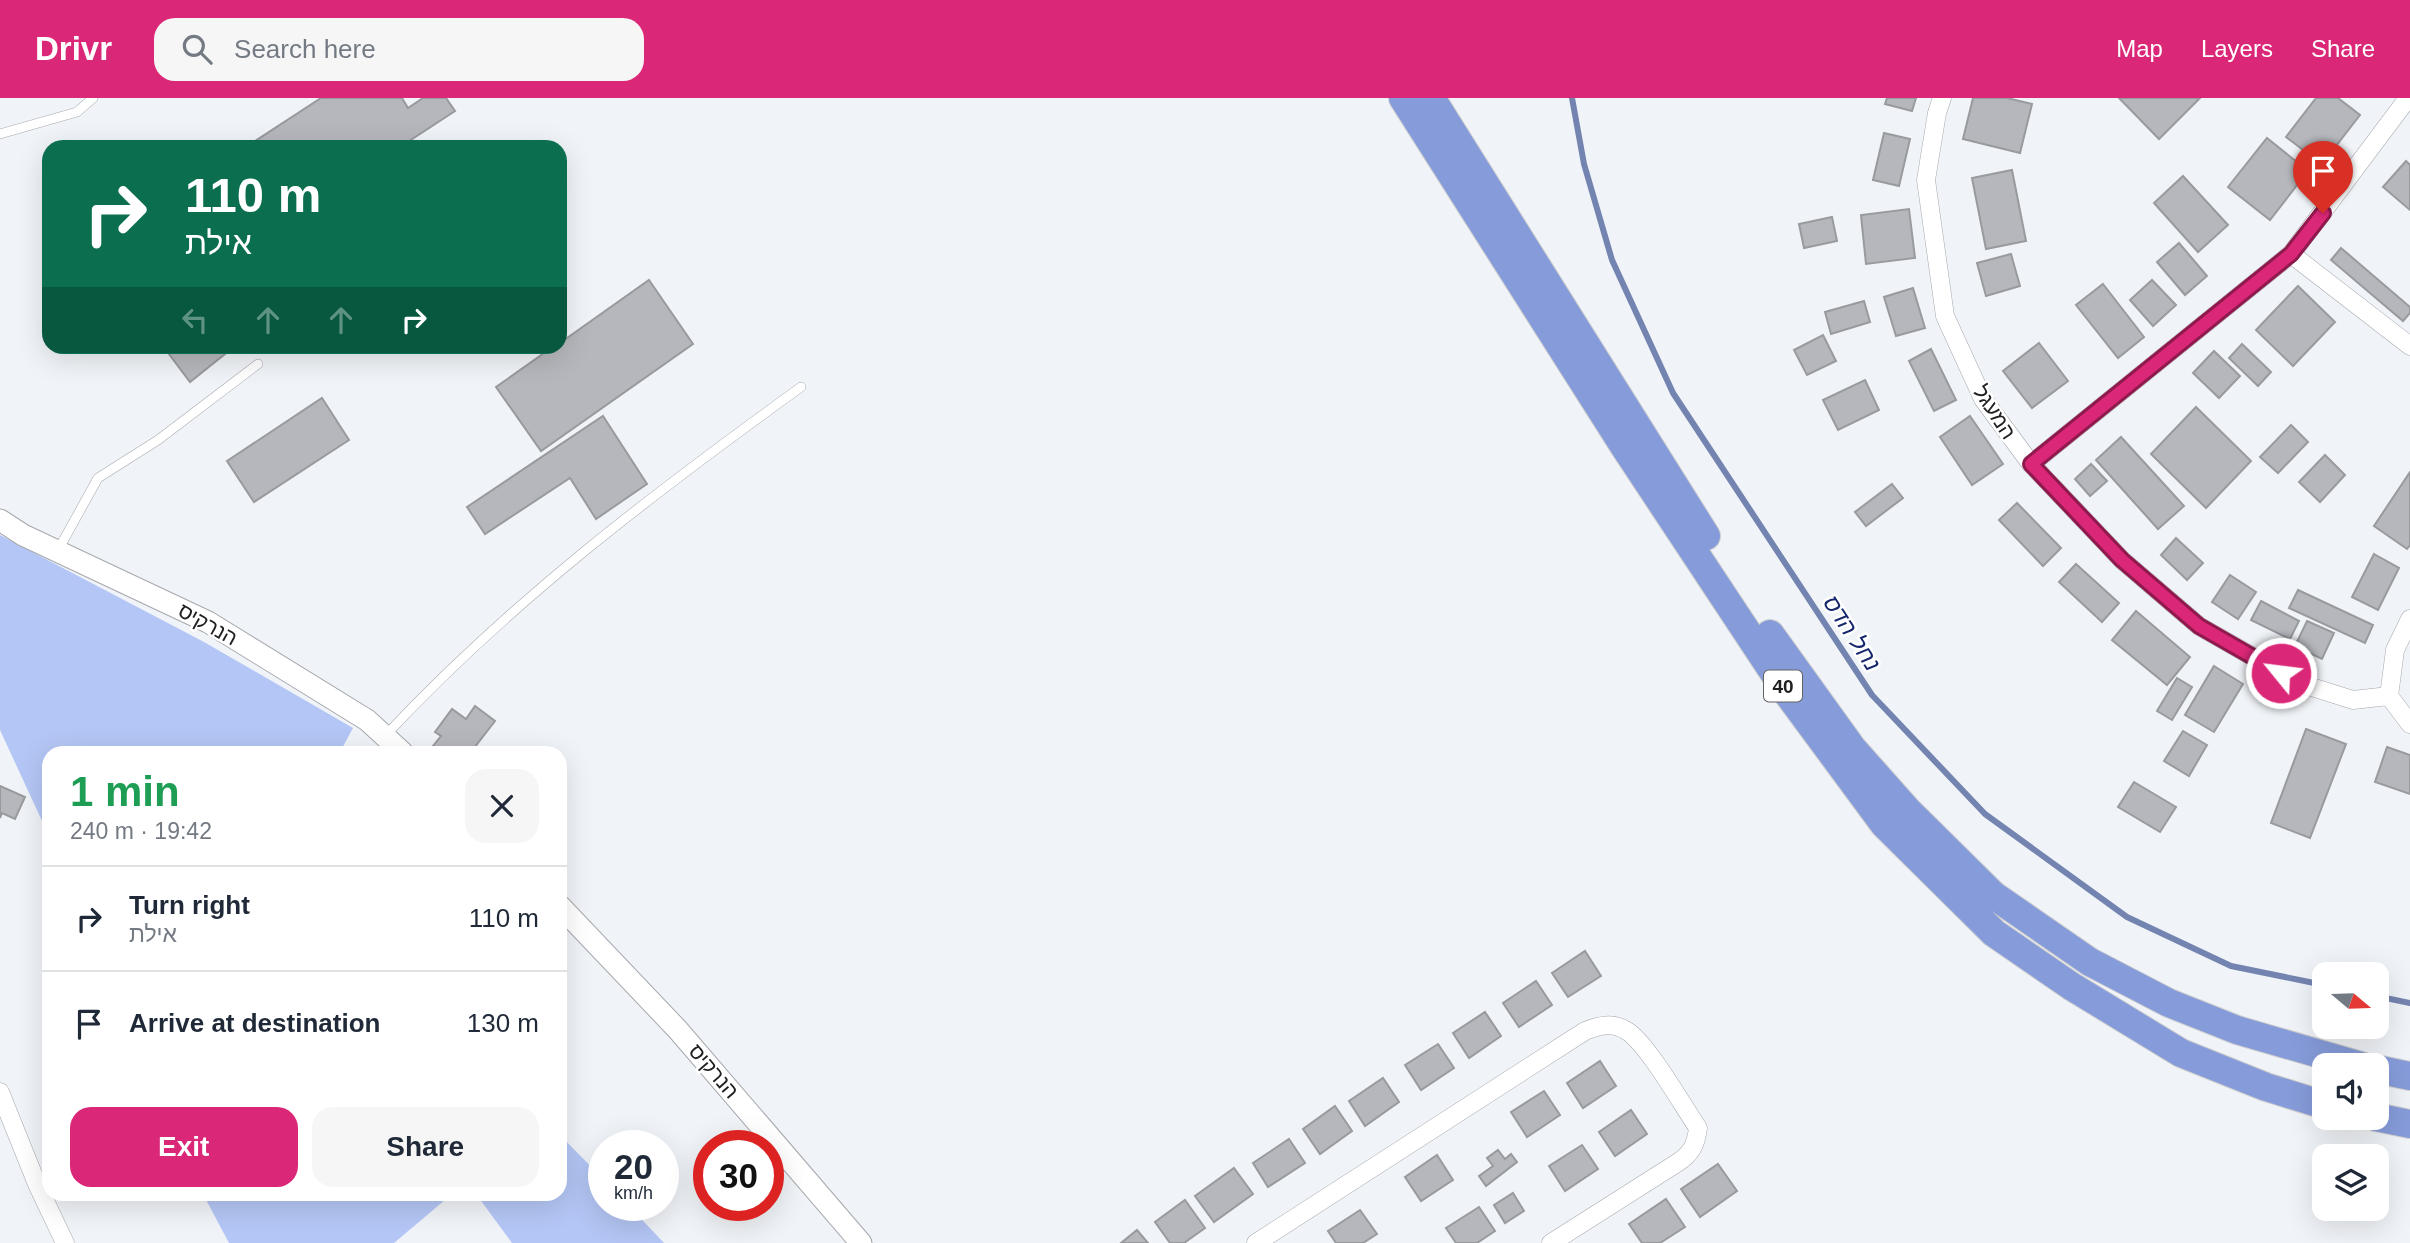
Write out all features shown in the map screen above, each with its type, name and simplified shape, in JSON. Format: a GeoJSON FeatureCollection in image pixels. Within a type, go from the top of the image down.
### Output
{"type":"FeatureCollection","features":[{"type":"Feature","properties":{"kind":"highway","name":"40"},"geometry":{"type":"LineString","coordinates":[[1403,98],[1624,446],[1781,683],[1884,824],[1994,933],[2071,986],[2181,1053],[2266,1087],[2312,1101]]}},
{"type":"Feature","properties":{"kind":"highway","name":"40"},"geometry":{"type":"LineString","coordinates":[[1431,98],[1754,611],[1852,748],[1908,811],[1993,895],[2091,962],[2169,1003],[2226,1026],[2317,1053]]}},
{"type":"Feature","properties":{"kind":"highway"},"geometry":{"type":"LineString","coordinates":[[2389,1072],[2410,1076]]}},
{"type":"Feature","properties":{"kind":"highway"},"geometry":{"type":"LineString","coordinates":[[2389,1120],[2410,1124]]}},
{"type":"Feature","properties":{"kind":"street","name":"המעגל"},"geometry":{"type":"LineString","coordinates":[[1942,98],[1926,180],[1945,316],[1983,400],[2031,464],[2122,560],[2199,626],[2299,683],[2353,700],[2389,696]]}},
{"type":"Feature","properties":{"kind":"street"},"geometry":{"type":"LineString","coordinates":[[2031,464],[2291,254],[2408,98]]}},
{"type":"Feature","properties":{"kind":"street"},"geometry":{"type":"LineString","coordinates":[[2291,254],[2410,346]]}},
{"type":"Feature","properties":{"kind":"street","name":"הנרקיס"},"geometry":{"type":"LineString","coordinates":[[0,520],[57,552],[208,622],[367,720],[396,746]]}},
{"type":"Feature","properties":{"kind":"street"},"geometry":{"type":"LineString","coordinates":[[2410,619],[2395,650],[2389,696],[2410,723]]}},
{"type":"Feature","properties":{"kind":"street","name":"הנרקיס"},"geometry":{"type":"LineString","coordinates":[[567,913],[678,1030],[861,1243]]}},
{"type":"Feature","properties":{"kind":"street"},"geometry":{"type":"LineString","coordinates":[[1256,1243],[1585,1031],[1599,1025],[1613,1025],[1636,1037],[1698,1128],[1697,1141],[1683,1159],[1551,1243]]}},
{"type":"Feature","properties":{"kind":"street"},"geometry":{"type":"LineString","coordinates":[[0,1091],[42,1195]]}},
{"type":"Feature","properties":{"kind":"street"},"geometry":{"type":"LineString","coordinates":[[45,1201],[65,1243]]}},
{"type":"Feature","properties":{"kind":"lane"},"geometry":{"type":"LineString","coordinates":[[0,134],[77,111],[93,98]]}},
{"type":"Feature","properties":{"kind":"lane"},"geometry":{"type":"LineString","coordinates":[[57,552],[98,478],[158,440],[258,363]]}},
{"type":"Feature","properties":{"kind":"lane"},"geometry":{"type":"LineString","coordinates":[[385,736],[461,657],[567,563],[653,494],[801,387]]}},
{"type":"Feature","properties":{"kind":"shaded area"},"geometry":{"type":"Polygon","coordinates":[[[0,535],[204,642],[353,728],[343,746],[42,746],[42,821],[0,730],[0,535]]]}},
{"type":"Feature","properties":{"kind":"shaded area"},"geometry":{"type":"Polygon","coordinates":[[[567,1142],[588,1164],[588,1221],[643,1221],[664,1243],[512,1243],[481,1201],[567,1201],[567,1142]]]}},
{"type":"Feature","properties":{"kind":"shaded area"},"geometry":{"type":"Polygon","coordinates":[[[207,1201],[444,1201],[394,1243],[229,1243],[207,1201]]]}},
{"type":"Feature","properties":{"kind":"building"},"geometry":{"type":"Polygon","coordinates":[[[321,98],[402,98],[408,108],[423,98],[446,98],[455,111],[411,140],[257,140],[321,98]]]}},
{"type":"Feature","properties":{"kind":"building"},"geometry":{"type":"Polygon","coordinates":[[[1887,98],[1916,98],[1912,111],[1885,104],[1887,98]]]}},
{"type":"Feature","properties":{"kind":"building"},"geometry":{"type":"Polygon","coordinates":[[[1973,98],[2007,98],[2032,104],[2020,153],[1963,139],[1973,98]]]}},
{"type":"Feature","properties":{"kind":"building"},"geometry":{"type":"Polygon","coordinates":[[[2119,98],[2200,98],[2159,139],[2119,98]]]}},
{"type":"Feature","properties":{"kind":"building"},"geometry":{"type":"Polygon","coordinates":[[[2316,98],[2338,98],[2360,115],[2322,164],[2286,137],[2316,98]]]}},
{"type":"Feature","properties":{"kind":"building"},"geometry":{"type":"Polygon","coordinates":[[[1884,133],[1910,139],[1899,186],[1873,180],[1884,133]]]}},
{"type":"Feature","properties":{"kind":"building"},"geometry":{"type":"Polygon","coordinates":[[[2267,138],[2308,171],[2270,220],[2228,187],[2267,138]]]}},
{"type":"Feature","properties":{"kind":"building"},"geometry":{"type":"Polygon","coordinates":[[[2406,161],[2410,165],[2410,210],[2383,187],[2406,161]]]}},
{"type":"Feature","properties":{"kind":"building"},"geometry":{"type":"Polygon","coordinates":[[[2012,170],[2026,241],[1986,249],[1972,178],[2012,170]]]}},
{"type":"Feature","properties":{"kind":"building"},"geometry":{"type":"Polygon","coordinates":[[[2183,176],[2228,225],[2198,252],[2154,203],[2183,176]]]}},
{"type":"Feature","properties":{"kind":"building"},"geometry":{"type":"Polygon","coordinates":[[[1909,209],[1915,258],[1866,264],[1861,215],[1909,209]]]}},
{"type":"Feature","properties":{"kind":"building"},"geometry":{"type":"Polygon","coordinates":[[[1832,217],[1837,241],[1804,248],[1799,224],[1832,217]]]}},
{"type":"Feature","properties":{"kind":"building"},"geometry":{"type":"Polygon","coordinates":[[[2179,243],[2207,276],[2185,295],[2157,262],[2179,243]]]}},
{"type":"Feature","properties":{"kind":"building"},"geometry":{"type":"Polygon","coordinates":[[[2341,248],[2410,307],[2410,313],[2403,321],[2331,260],[2341,248]]]}},
{"type":"Feature","properties":{"kind":"building"},"geometry":{"type":"Polygon","coordinates":[[[2011,254],[2020,286],[1986,296],[1977,263],[2011,254]]]}},
{"type":"Feature","properties":{"kind":"building"},"geometry":{"type":"Polygon","coordinates":[[[649,280],[693,344],[541,451],[496,387],[543,354],[567,354],[567,338],[649,280]]]}},
{"type":"Feature","properties":{"kind":"building"},"geometry":{"type":"Polygon","coordinates":[[[2152,280],[2176,305],[2153,326],[2130,300],[2152,280]]]}},
{"type":"Feature","properties":{"kind":"building"},"geometry":{"type":"Polygon","coordinates":[[[2103,284],[2144,337],[2118,358],[2076,305],[2103,284]]]}},
{"type":"Feature","properties":{"kind":"building"},"geometry":{"type":"Polygon","coordinates":[[[2298,286],[2335,322],[2293,366],[2256,330],[2298,286]]]}},
{"type":"Feature","properties":{"kind":"building"},"geometry":{"type":"Polygon","coordinates":[[[1913,288],[1925,328],[1896,336],[1884,297],[1913,288]]]}},
{"type":"Feature","properties":{"kind":"building"},"geometry":{"type":"Polygon","coordinates":[[[1864,301],[1870,322],[1831,334],[1825,312],[1864,301]]]}},
{"type":"Feature","properties":{"kind":"building"},"geometry":{"type":"Polygon","coordinates":[[[1823,335],[1836,361],[1807,375],[1794,350],[1823,335]]]}},
{"type":"Feature","properties":{"kind":"building"},"geometry":{"type":"Polygon","coordinates":[[[2039,343],[2068,381],[2032,408],[2003,371],[2039,343]]]}},
{"type":"Feature","properties":{"kind":"building"},"geometry":{"type":"Polygon","coordinates":[[[2242,344],[2271,372],[2258,386],[2229,358],[2242,344]]]}},
{"type":"Feature","properties":{"kind":"building"},"geometry":{"type":"Polygon","coordinates":[[[1931,349],[1956,400],[1934,411],[1909,361],[1931,349]]]}},
{"type":"Feature","properties":{"kind":"building"},"geometry":{"type":"Polygon","coordinates":[[[2214,351],[2240,376],[2219,398],[2193,373],[2214,351]]]}},
{"type":"Feature","properties":{"kind":"building"},"geometry":{"type":"Polygon","coordinates":[[[169,354],[225,354],[190,382],[169,354]]]}},
{"type":"Feature","properties":{"kind":"building"},"geometry":{"type":"Polygon","coordinates":[[[1865,380],[1879,410],[1838,430],[1823,400],[1865,380]]]}},
{"type":"Feature","properties":{"kind":"building"},"geometry":{"type":"Polygon","coordinates":[[[322,398],[349,440],[254,502],[227,461],[322,398]]]}},
{"type":"Feature","properties":{"kind":"building"},"geometry":{"type":"Polygon","coordinates":[[[2196,407],[2251,461],[2206,508],[2151,454],[2196,407]]]}},
{"type":"Feature","properties":{"kind":"building"},"geometry":{"type":"Polygon","coordinates":[[[603,416],[647,484],[596,519],[570,478],[485,534],[467,507],[603,416]]]}},
{"type":"Feature","properties":{"kind":"building"},"geometry":{"type":"Polygon","coordinates":[[[1970,416],[2003,464],[1972,485],[1940,437],[1970,416]]]}},
{"type":"Feature","properties":{"kind":"building"},"geometry":{"type":"Polygon","coordinates":[[[2291,425],[2308,442],[2278,473],[2260,457],[2291,425]]]}},
{"type":"Feature","properties":{"kind":"building"},"geometry":{"type":"Polygon","coordinates":[[[2121,437],[2184,506],[2158,529],[2096,460],[2121,437]]]}},
{"type":"Feature","properties":{"kind":"building"},"geometry":{"type":"Polygon","coordinates":[[[2325,455],[2345,475],[2320,502],[2299,482],[2325,455]]]}},
{"type":"Feature","properties":{"kind":"building"},"geometry":{"type":"Polygon","coordinates":[[[2091,464],[2107,481],[2090,496],[2075,479],[2091,464]]]}},
{"type":"Feature","properties":{"kind":"building"},"geometry":{"type":"Polygon","coordinates":[[[2410,472],[2410,545],[2407,549],[2374,526],[2410,472]]]}},
{"type":"Feature","properties":{"kind":"building"},"geometry":{"type":"Polygon","coordinates":[[[1892,484],[1903,498],[1866,526],[1855,512],[1892,484]]]}},
{"type":"Feature","properties":{"kind":"building"},"geometry":{"type":"Polygon","coordinates":[[[2017,503],[2061,548],[2043,566],[1999,520],[2017,503]]]}},
{"type":"Feature","properties":{"kind":"building"},"geometry":{"type":"Polygon","coordinates":[[[2176,538],[2203,563],[2187,580],[2161,555],[2176,538]]]}},
{"type":"Feature","properties":{"kind":"building"},"geometry":{"type":"Polygon","coordinates":[[[2374,554],[2399,568],[2378,610],[2352,597],[2374,554]]]}},
{"type":"Feature","properties":{"kind":"building"},"geometry":{"type":"Polygon","coordinates":[[[2076,564],[2119,603],[2102,622],[2059,582],[2076,564]]]}},
{"type":"Feature","properties":{"kind":"building"},"geometry":{"type":"Polygon","coordinates":[[[2230,575],[2256,592],[2238,619],[2212,602],[2230,575]]]}},
{"type":"Feature","properties":{"kind":"building"},"geometry":{"type":"Polygon","coordinates":[[[2298,590],[2373,625],[2365,643],[2289,608],[2298,590]]]}},
{"type":"Feature","properties":{"kind":"building"},"geometry":{"type":"Polygon","coordinates":[[[2261,601],[2299,621],[2290,639],[2251,620],[2261,601]]]}},
{"type":"Feature","properties":{"kind":"building"},"geometry":{"type":"Polygon","coordinates":[[[2136,611],[2190,657],[2167,685],[2112,640],[2136,611]]]}},
{"type":"Feature","properties":{"kind":"building"},"geometry":{"type":"Polygon","coordinates":[[[2307,621],[2334,633],[2322,659],[2295,646],[2307,621]]]}},
{"type":"Feature","properties":{"kind":"building"},"geometry":{"type":"Polygon","coordinates":[[[2214,666],[2243,684],[2214,732],[2185,715],[2214,666]]]}},
{"type":"Feature","properties":{"kind":"building"},"geometry":{"type":"Polygon","coordinates":[[[2177,678],[2192,687],[2172,720],[2157,711],[2177,678]]]}},
{"type":"Feature","properties":{"kind":"building"},"geometry":{"type":"Polygon","coordinates":[[[475,706],[495,721],[476,746],[433,746],[441,736],[435,732],[452,709],[466,719],[475,706]]]}},
{"type":"Feature","properties":{"kind":"building"},"geometry":{"type":"Polygon","coordinates":[[[2306,729],[2346,744],[2310,838],[2271,823],[2306,729]]]}},
{"type":"Feature","properties":{"kind":"building"},"geometry":{"type":"Polygon","coordinates":[[[2183,731],[2207,745],[2189,776],[2164,761],[2183,731]]]}},
{"type":"Feature","properties":{"kind":"building"},"geometry":{"type":"Polygon","coordinates":[[[2387,747],[2410,755],[2410,794],[2375,782],[2387,747]]]}},
{"type":"Feature","properties":{"kind":"building"},"geometry":{"type":"Polygon","coordinates":[[[2134,782],[2176,807],[2160,832],[2118,807],[2134,782]]]}},
{"type":"Feature","properties":{"kind":"building"},"geometry":{"type":"Polygon","coordinates":[[[0,786],[25,797],[15,819],[2,813],[0,818],[0,786]]]}},
{"type":"Feature","properties":{"kind":"building"},"geometry":{"type":"Polygon","coordinates":[[[1585,951],[1601,976],[1568,997],[1552,973],[1585,951]]]}},
{"type":"Feature","properties":{"kind":"building"},"geometry":{"type":"Polygon","coordinates":[[[1536,981],[1552,1005],[1519,1027],[1503,1003],[1536,981]]]}},
{"type":"Feature","properties":{"kind":"building"},"geometry":{"type":"Polygon","coordinates":[[[1485,1012],[1501,1036],[1469,1058],[1453,1033],[1485,1012]]]}},
{"type":"Feature","properties":{"kind":"building"},"geometry":{"type":"Polygon","coordinates":[[[1438,1044],[1454,1068],[1421,1090],[1405,1065],[1438,1044]]]}},
{"type":"Feature","properties":{"kind":"building"},"geometry":{"type":"Polygon","coordinates":[[[1600,1061],[1616,1086],[1583,1108],[1567,1083],[1600,1061]]]}},
{"type":"Feature","properties":{"kind":"building"},"geometry":{"type":"Polygon","coordinates":[[[1383,1078],[1399,1102],[1365,1126],[1349,1101],[1383,1078]]]}},
{"type":"Feature","properties":{"kind":"building"},"geometry":{"type":"Polygon","coordinates":[[[1544,1091],[1560,1115],[1527,1137],[1511,1112],[1544,1091]]]}},
{"type":"Feature","properties":{"kind":"building"},"geometry":{"type":"Polygon","coordinates":[[[1335,1106],[1352,1131],[1320,1154],[1303,1129],[1335,1106]]]}},
{"type":"Feature","properties":{"kind":"building"},"geometry":{"type":"Polygon","coordinates":[[[1631,1110],[1647,1134],[1615,1156],[1599,1132],[1631,1110]]]}},
{"type":"Feature","properties":{"kind":"building"},"geometry":{"type":"Polygon","coordinates":[[[1289,1139],[1305,1163],[1268,1187],[1253,1163],[1289,1139]]]}},
{"type":"Feature","properties":{"kind":"building"},"geometry":{"type":"Polygon","coordinates":[[[1582,1145],[1598,1169],[1565,1191],[1549,1166],[1582,1145]]]}},
{"type":"Feature","properties":{"kind":"building"},"geometry":{"type":"Polygon","coordinates":[[[1498,1150],[1505,1159],[1511,1154],[1517,1162],[1486,1186],[1479,1176],[1493,1166],[1487,1158],[1498,1150]]]}},
{"type":"Feature","properties":{"kind":"building"},"geometry":{"type":"Polygon","coordinates":[[[1437,1155],[1453,1180],[1421,1201],[1405,1177],[1437,1155]]]}},
{"type":"Feature","properties":{"kind":"building"},"geometry":{"type":"Polygon","coordinates":[[[1718,1164],[1737,1191],[1700,1217],[1681,1189],[1718,1164]]]}},
{"type":"Feature","properties":{"kind":"building"},"geometry":{"type":"Polygon","coordinates":[[[1234,1168],[1253,1194],[1214,1222],[1195,1196],[1234,1168]]]}},
{"type":"Feature","properties":{"kind":"building"},"geometry":{"type":"Polygon","coordinates":[[[1513,1193],[1524,1211],[1505,1223],[1494,1205],[1513,1193]]]}},
{"type":"Feature","properties":{"kind":"building"},"geometry":{"type":"Polygon","coordinates":[[[1666,1199],[1685,1227],[1660,1243],[1642,1243],[1629,1224],[1666,1199]]]}},
{"type":"Feature","properties":{"kind":"building"},"geometry":{"type":"Polygon","coordinates":[[[1185,1200],[1205,1228],[1184,1243],[1170,1243],[1155,1222],[1185,1200]]]}},
{"type":"Feature","properties":{"kind":"building"},"geometry":{"type":"Polygon","coordinates":[[[1479,1207],[1495,1231],[1477,1243],[1456,1243],[1446,1228],[1479,1207]]]}},
{"type":"Feature","properties":{"kind":"building"},"geometry":{"type":"Polygon","coordinates":[[[1360,1210],[1377,1234],[1363,1243],[1336,1243],[1328,1231],[1360,1210]]]}},
{"type":"Feature","properties":{"kind":"building"},"geometry":{"type":"Polygon","coordinates":[[[1137,1230],[1148,1243],[1121,1243],[1137,1230]]]}},
{"type":"Feature","properties":{"kind":"waterway","name":"נחל הדס"},"geometry":{"type":"LineString","coordinates":[[1572,98],[1584,164],[1612,260],[1673,393],[1872,695],[1985,814],[2127,917],[2231,966],[2312,983]]}},
{"type":"Feature","properties":{"kind":"waterway","name":"נחל הדס"},"geometry":{"type":"LineString","coordinates":[[2389,999],[2410,1003]]}},
{"type":"Feature","properties":{"kind":"route"},"geometry":{"type":"LineString","coordinates":[[2281,673],[2199,626],[2122,560],[2031,464],[2291,254],[2323,213]]}}]}
